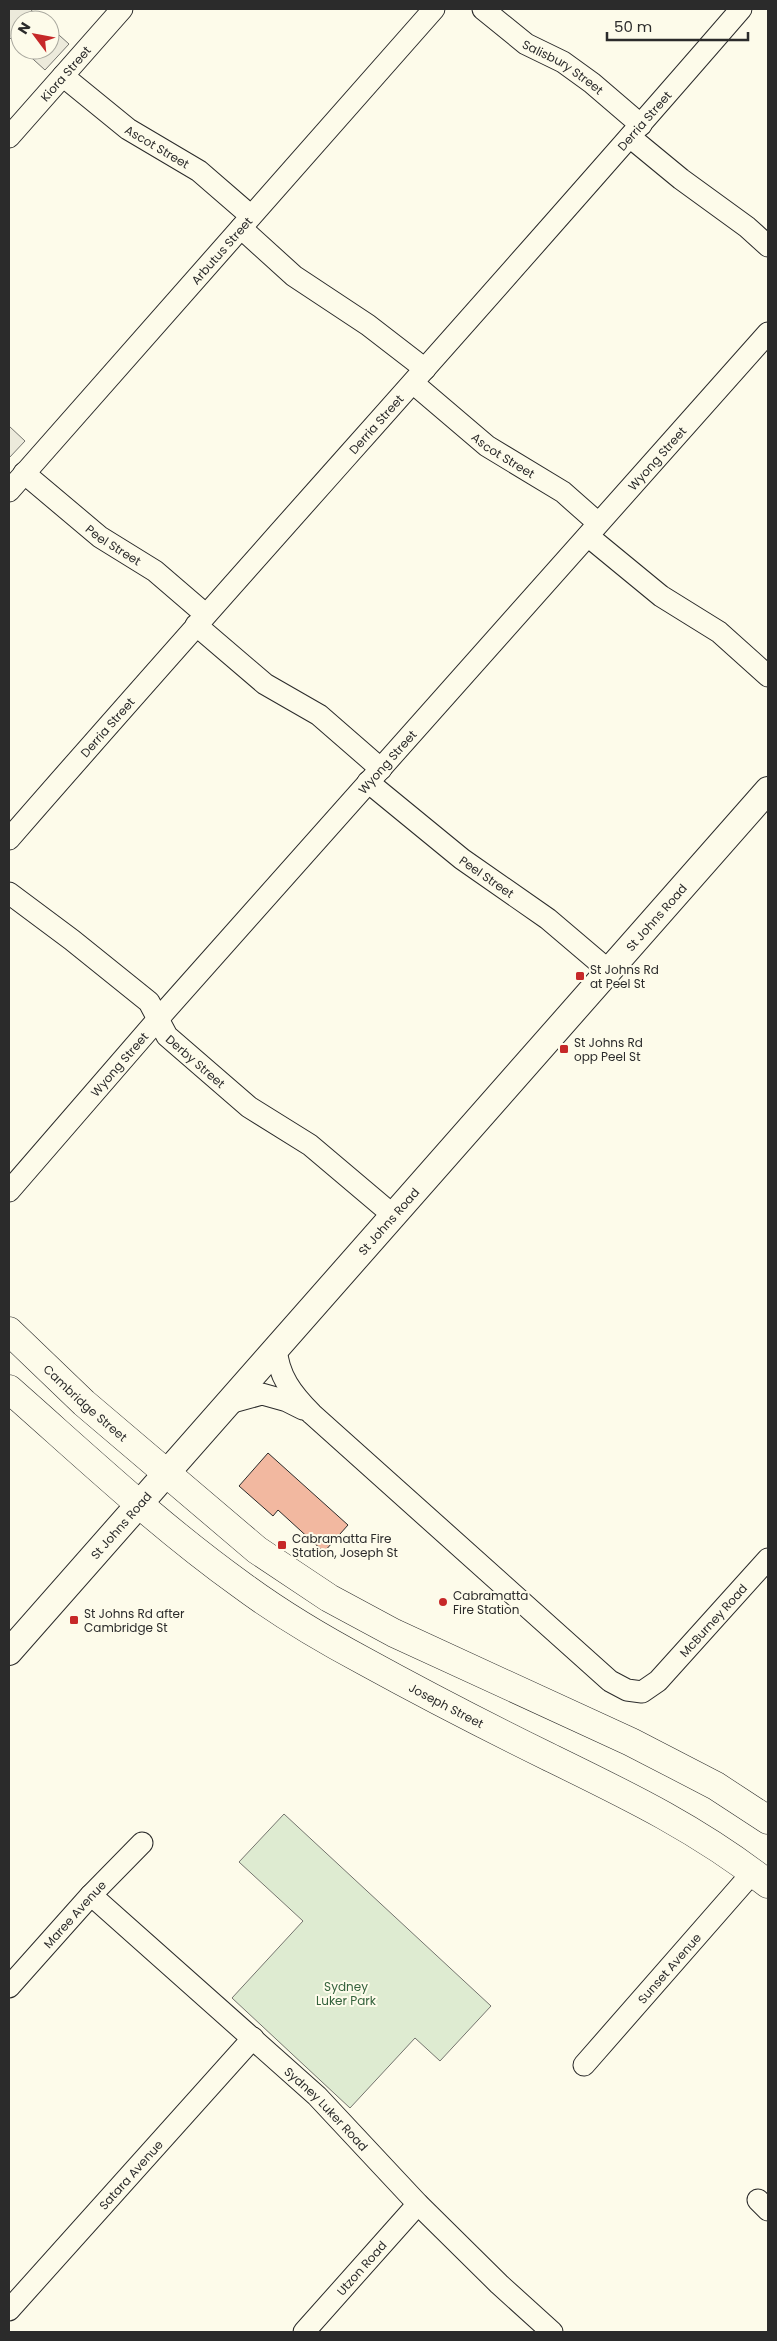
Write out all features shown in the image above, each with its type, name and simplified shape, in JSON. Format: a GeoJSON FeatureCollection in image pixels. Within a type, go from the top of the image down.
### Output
{"type":"FeatureCollection","features":[{"type":"Feature","properties":{"kind":"highway","name":"Cambridge Street"},"geometry":{"type":"LineString","coordinates":[[9,1331],[84,1403],[165,1473]]}},
{"type":"Feature","properties":{"kind":"highway"},"geometry":{"type":"LineString","coordinates":[[9,1389],[138,1504]]}},
{"type":"Feature","properties":{"kind":"highway"},"geometry":{"type":"LineString","coordinates":[[165,1473],[257,1550],[329,1598],[394,1633],[630,1742],[716,1786],[768,1820]]}},
{"type":"Feature","properties":{"kind":"highway","name":"Joseph Street"},"geometry":{"type":"LineString","coordinates":[[138,1504],[239,1584],[311,1631],[471,1717],[654,1808],[712,1842],[760,1878]]}},
{"type":"Feature","properties":{"kind":"main road","name":"St Johns Road"},"geometry":{"type":"LineString","coordinates":[[9,1652],[768,790]]}},
{"type":"Feature","properties":{"kind":"street","name":"Kiora Street"},"geometry":{"type":"LineString","coordinates":[[9,137],[122,9]]}},
{"type":"Feature","properties":{"kind":"street","name":"Arbutus Street"},"geometry":{"type":"LineString","coordinates":[[9,491],[434,9]]}},
{"type":"Feature","properties":{"kind":"street","name":"Salisbury Street"},"geometry":{"type":"LineString","coordinates":[[483,9],[526,44],[564,62],[592,83],[681,179],[747,227],[768,246]]}},
{"type":"Feature","properties":{"kind":"street","name":"Derria Street"},"geometry":{"type":"LineString","coordinates":[[9,839],[201,619],[636,131],[741,9]]}},
{"type":"Feature","properties":{"kind":"street","name":"Ascot Street"},"geometry":{"type":"LineString","coordinates":[[63,76],[128,128],[199,171],[294,276],[368,325],[488,446],[563,492],[593,529],[661,596],[719,632],[768,676]]}},
{"type":"Feature","properties":{"kind":"street","name":"Wyong Street"},"geometry":{"type":"LineString","coordinates":[[9,1191],[158,1020],[768,333]]}},
{"type":"Feature","properties":{"kind":"street","name":"Peel Street"},"geometry":{"type":"LineString","coordinates":[[24,473],[100,537],[154,571],[265,684],[319,715],[375,776],[462,859],[548,919],[608,970]]}},
{"type":"Feature","properties":{"kind":"street","name":"Derby Street"},"geometry":{"type":"LineString","coordinates":[[9,893],[72,940],[149,1002],[167,1036],[249,1107],[310,1145],[394,1216]]}},
{"type":"Feature","properties":{"kind":"street"},"geometry":{"type":"LineString","coordinates":[[276,1347],[277,1364],[291,1392],[312,1414]]}},
{"type":"Feature","properties":{"kind":"street"},"geometry":{"type":"LineString","coordinates":[[226,1404],[262,1394],[287,1401],[312,1414]]}},
{"type":"Feature","properties":{"kind":"street","name":"McBurney Road"},"geometry":{"type":"LineString","coordinates":[[312,1414],[610,1681],[626,1690],[642,1692],[658,1682],[768,1559]]}},
{"type":"Feature","properties":{"kind":"street","name":"Maree Avenue"},"geometry":{"type":"LineString","coordinates":[[9,1987],[91,1895],[142,1843]]}},
{"type":"Feature","properties":{"kind":"street","name":"Sunset Avenue"},"geometry":{"type":"LineString","coordinates":[[584,2065],[760,1878]]}},
{"type":"Feature","properties":{"kind":"street","name":"Sydney Luker Road"},"geometry":{"type":"LineString","coordinates":[[91,1895],[317,2096],[418,2204],[499,2284],[552,2332]]}},
{"type":"Feature","properties":{"kind":"street","name":"Satara Avenue"},"geometry":{"type":"LineString","coordinates":[[9,2310],[253,2038]]}},
{"type":"Feature","properties":{"kind":"street","name":"Utzon Road"},"geometry":{"type":"LineString","coordinates":[[304,2332],[418,2204]]}},
{"type":"Feature","properties":{"kind":"green space","name":"Sydney Luker Park"},"geometry":{"type":"Polygon","coordinates":[[[284,1814],[491,2006],[440,2061],[415,2038],[350,2108],[232,1998],[303,1921],[239,1862],[284,1814]]]}},
{"type":"Feature","properties":{"kind":"shaded area"},"geometry":{"type":"Polygon","coordinates":[[[9,9],[30,9],[10,10],[9,37],[9,9]]]}},
{"type":"Feature","properties":{"kind":"shaded area"},"geometry":{"type":"Polygon","coordinates":[[[60,36],[69,44],[60,54],[60,36]]]}},
{"type":"Feature","properties":{"kind":"shaded area"},"geometry":{"type":"Polygon","coordinates":[[[34,60],[54,60],[45,70],[34,60]]]}},
{"type":"Feature","properties":{"kind":"shaded area"},"geometry":{"type":"Polygon","coordinates":[[[9,426],[25,441],[9,458],[9,426]]]}},
{"type":"Feature","properties":{"kind":"building"},"geometry":{"type":"Polygon","coordinates":[[[268,1453],[348,1525],[324,1552],[278,1510],[273,1516],[239,1486],[268,1453]]]}},
{"type":"Feature","properties":{"kind":"place","name":"St Johns Rd at Peel St"},"geometry":{"type":"Point","coordinates":[580,976]}},
{"type":"Feature","properties":{"kind":"place","name":"St Johns Rd opp Peel St"},"geometry":{"type":"Point","coordinates":[564,1049]}},
{"type":"Feature","properties":{"kind":"place","name":"Cabramatta Fire Station, Joseph St"},"geometry":{"type":"Point","coordinates":[282,1545]}},
{"type":"Feature","properties":{"kind":"place","name":"Cabramatta Fire Station"},"geometry":{"type":"Point","coordinates":[443,1602]}},
{"type":"Feature","properties":{"kind":"place","name":"St Johns Rd after Cambridge St"},"geometry":{"type":"Point","coordinates":[74,1620]}}]}
